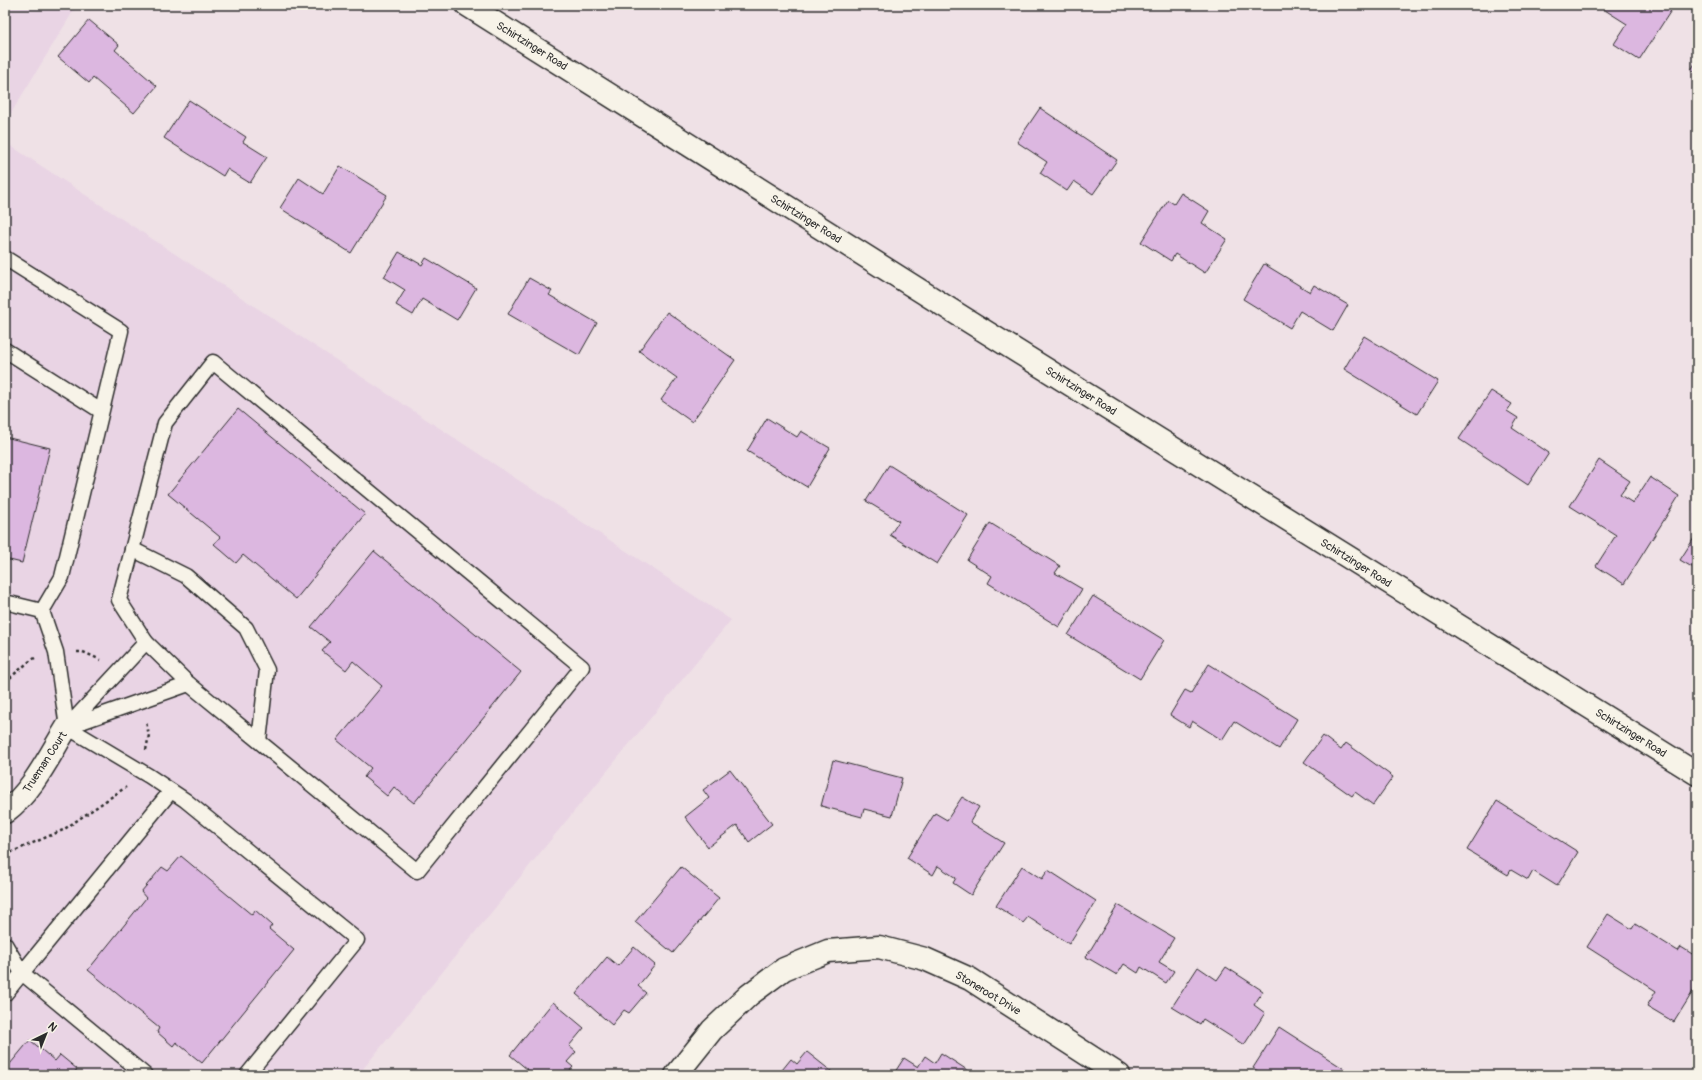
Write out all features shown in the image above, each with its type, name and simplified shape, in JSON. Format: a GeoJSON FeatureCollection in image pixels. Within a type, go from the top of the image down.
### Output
{"type":"FeatureCollection","features":[{"type":"Feature","properties":{"kind":"street","name":"Schirtzinger Road"},"geometry":{"type":"LineString","coordinates":[[467,5],[968,321],[1697,774]]}},
{"type":"Feature","properties":{"kind":"street","name":"Trueman Court"},"geometry":{"type":"LineString","coordinates":[[5,812],[18,802],[27,790],[67,727]]}},
{"type":"Feature","properties":{"kind":"street","name":"Stoneroot Drive"},"geometry":{"type":"LineString","coordinates":[[676,1075],[712,1030],[749,995],[784,969],[828,951],[879,947],[925,960],[970,979],[1119,1075]]}},
{"type":"Feature","properties":{"kind":"lane"},"geometry":{"type":"LineString","coordinates":[[5,258],[121,331],[100,411],[62,577],[42,611],[56,652],[67,727]]}},
{"type":"Feature","properties":{"kind":"lane"},"geometry":{"type":"LineString","coordinates":[[5,350],[100,411]]}},
{"type":"Feature","properties":{"kind":"lane"},"geometry":{"type":"LineString","coordinates":[[212,362],[582,667],[417,871],[189,684],[146,642],[119,600],[132,549],[165,423],[212,362]]}},
{"type":"Feature","properties":{"kind":"lane"},"geometry":{"type":"LineString","coordinates":[[132,549],[186,576],[246,628],[266,670],[259,741]]}},
{"type":"Feature","properties":{"kind":"lane"},"geometry":{"type":"LineString","coordinates":[[5,602],[42,611]]}},
{"type":"Feature","properties":{"kind":"lane"},"geometry":{"type":"LineString","coordinates":[[67,727],[146,642]]}},
{"type":"Feature","properties":{"kind":"lane"},"geometry":{"type":"LineString","coordinates":[[67,727],[189,684]]}},
{"type":"Feature","properties":{"kind":"lane"},"geometry":{"type":"LineString","coordinates":[[67,727],[185,800],[357,940],[247,1075]]}},
{"type":"Feature","properties":{"kind":"lane"},"geometry":{"type":"LineString","coordinates":[[5,994],[171,791]]}},
{"type":"Feature","properties":{"kind":"lane"},"geometry":{"type":"LineString","coordinates":[[5,944],[22,973],[144,1075]]}},
{"type":"Feature","properties":{"kind":"shaded area"},"geometry":{"type":"Polygon","coordinates":[[[5,5],[77,5],[5,123],[5,5]]]}},
{"type":"Feature","properties":{"kind":"shaded area"},"geometry":{"type":"Polygon","coordinates":[[[5,142],[731,620],[358,1075],[5,1075],[5,142]]]}},
{"type":"Feature","properties":{"kind":"building"},"geometry":{"type":"Polygon","coordinates":[[[1597,5],[1665,5],[1672,9],[1639,60],[1614,44],[1627,24],[1597,5]]]}},
{"type":"Feature","properties":{"kind":"building"},"geometry":{"type":"Polygon","coordinates":[[[89,20],[119,45],[115,50],[157,86],[134,113],[93,78],[89,83],[58,57],[89,20]]]}},
{"type":"Feature","properties":{"kind":"building"},"geometry":{"type":"Polygon","coordinates":[[[1697,60],[1697,73],[1691,70],[1697,60]]]}},
{"type":"Feature","properties":{"kind":"building"},"geometry":{"type":"Polygon","coordinates":[[[189,100],[246,137],[243,142],[267,157],[250,183],[227,169],[223,176],[164,138],[189,100]]]}},
{"type":"Feature","properties":{"kind":"building"},"geometry":{"type":"Polygon","coordinates":[[[1040,108],[1117,160],[1093,194],[1074,181],[1067,191],[1040,173],[1047,162],[1017,142],[1040,108]]]}},
{"type":"Feature","properties":{"kind":"building"},"geometry":{"type":"Polygon","coordinates":[[[340,166],[387,195],[351,253],[280,208],[299,178],[323,194],[340,166]]]}},
{"type":"Feature","properties":{"kind":"building"},"geometry":{"type":"Polygon","coordinates":[[[1181,193],[1209,211],[1202,223],[1227,239],[1205,273],[1175,254],[1171,261],[1141,242],[1168,200],[1174,204],[1181,193]]]}},
{"type":"Feature","properties":{"kind":"building"},"geometry":{"type":"Polygon","coordinates":[[[399,252],[422,265],[426,258],[476,288],[457,320],[422,299],[413,315],[396,305],[405,290],[384,277],[399,252]]]}},
{"type":"Feature","properties":{"kind":"building"},"geometry":{"type":"Polygon","coordinates":[[[1264,264],[1310,292],[1314,285],[1348,305],[1333,331],[1300,311],[1290,328],[1243,299],[1264,264]]]}},
{"type":"Feature","properties":{"kind":"building"},"geometry":{"type":"Polygon","coordinates":[[[529,278],[552,291],[549,295],[597,323],[579,355],[508,314],[529,278]]]}},
{"type":"Feature","properties":{"kind":"building"},"geometry":{"type":"Polygon","coordinates":[[[667,312],[735,360],[692,422],[661,400],[677,378],[639,351],[667,312]]]}},
{"type":"Feature","properties":{"kind":"building"},"geometry":{"type":"Polygon","coordinates":[[[1364,336],[1438,381],[1417,414],[1344,369],[1364,336]]]}},
{"type":"Feature","properties":{"kind":"building"},"geometry":{"type":"Polygon","coordinates":[[[1491,391],[1512,404],[1507,411],[1518,418],[1512,428],[1549,453],[1528,485],[1459,439],[1491,391]]]}},
{"type":"Feature","properties":{"kind":"building"},"geometry":{"type":"Polygon","coordinates":[[[238,409],[365,514],[296,599],[243,555],[236,563],[214,544],[220,537],[168,494],[238,409]]]}},
{"type":"Feature","properties":{"kind":"building"},"geometry":{"type":"Polygon","coordinates":[[[767,418],[797,437],[801,431],[830,448],[807,487],[747,451],[767,418]]]}},
{"type":"Feature","properties":{"kind":"building"},"geometry":{"type":"Polygon","coordinates":[[[5,437],[50,448],[22,563],[5,559],[5,437]]]}},
{"type":"Feature","properties":{"kind":"building"},"geometry":{"type":"Polygon","coordinates":[[[1599,460],[1630,481],[1620,495],[1633,503],[1650,477],[1679,496],[1624,584],[1596,566],[1616,535],[1570,506],[1599,460]]]}},
{"type":"Feature","properties":{"kind":"building"},"geometry":{"type":"Polygon","coordinates":[[[889,465],[968,515],[937,564],[890,535],[899,521],[866,501],[889,465]]]}},
{"type":"Feature","properties":{"kind":"building"},"geometry":{"type":"Polygon","coordinates":[[[990,523],[1060,566],[1055,573],[1082,589],[1059,627],[988,583],[992,576],[967,560],[990,523]]]}},
{"type":"Feature","properties":{"kind":"building"},"geometry":{"type":"Polygon","coordinates":[[[1696,535],[1697,536],[1697,570],[1680,560],[1696,535]]]}},
{"type":"Feature","properties":{"kind":"building"},"geometry":{"type":"Polygon","coordinates":[[[374,551],[521,672],[414,803],[394,787],[387,796],[364,777],[371,768],[337,740],[382,686],[353,661],[346,670],[322,651],[330,642],[311,627],[374,551]]]}},
{"type":"Feature","properties":{"kind":"building"},"geometry":{"type":"Polygon","coordinates":[[[1093,596],[1164,640],[1140,679],[1068,635],[1093,596]]]}},
{"type":"Feature","properties":{"kind":"building"},"geometry":{"type":"Polygon","coordinates":[[[1209,664],[1297,719],[1279,749],[1234,721],[1222,740],[1192,721],[1189,727],[1170,715],[1185,690],[1191,693],[1209,664]]]}},
{"type":"Feature","properties":{"kind":"building"},"geometry":{"type":"Polygon","coordinates":[[[1323,736],[1341,750],[1346,743],[1393,777],[1373,805],[1355,792],[1352,796],[1304,762],[1323,736]]]}},
{"type":"Feature","properties":{"kind":"building"},"geometry":{"type":"Polygon","coordinates":[[[833,760],[902,778],[892,816],[864,809],[862,817],[821,806],[833,760]]]}},
{"type":"Feature","properties":{"kind":"building"},"geometry":{"type":"Polygon","coordinates":[[[730,770],[772,824],[749,842],[737,825],[708,847],[685,817],[709,798],[703,790],[730,770]]]}},
{"type":"Feature","properties":{"kind":"building"},"geometry":{"type":"Polygon","coordinates":[[[962,797],[979,807],[970,822],[1004,843],[971,895],[953,883],[956,878],[938,866],[933,875],[907,858],[935,813],[947,820],[962,797]]]}},
{"type":"Feature","properties":{"kind":"building"},"geometry":{"type":"Polygon","coordinates":[[[1497,801],[1578,852],[1557,886],[1533,871],[1528,880],[1511,870],[1508,875],[1467,850],[1497,801]]]}},
{"type":"Feature","properties":{"kind":"building"},"geometry":{"type":"Polygon","coordinates":[[[181,856],[252,915],[255,910],[272,925],[269,929],[294,950],[202,1063],[176,1042],[173,1046],[157,1032],[159,1028],[88,970],[146,898],[141,892],[162,867],[168,871],[181,856]]]}},
{"type":"Feature","properties":{"kind":"building"},"geometry":{"type":"Polygon","coordinates":[[[1022,866],[1042,879],[1048,870],[1096,901],[1069,944],[1028,917],[1023,923],[996,906],[1022,866]]]}},
{"type":"Feature","properties":{"kind":"building"},"geometry":{"type":"Polygon","coordinates":[[[681,867],[719,898],[673,953],[635,922],[681,867]]]}},
{"type":"Feature","properties":{"kind":"building"},"geometry":{"type":"Polygon","coordinates":[[[1118,905],[1174,938],[1159,962],[1174,971],[1166,983],[1141,967],[1138,973],[1124,964],[1117,975],[1086,957],[1118,905]]]}},
{"type":"Feature","properties":{"kind":"building"},"geometry":{"type":"Polygon","coordinates":[[[1608,914],[1632,929],[1635,924],[1678,951],[1681,947],[1697,957],[1697,985],[1674,1022],[1647,1006],[1656,991],[1587,947],[1608,914]]]}},
{"type":"Feature","properties":{"kind":"building"},"geometry":{"type":"Polygon","coordinates":[[[634,947],[655,965],[638,986],[646,993],[629,1013],[624,1010],[612,1025],[576,994],[607,957],[618,966],[634,947]]]}},
{"type":"Feature","properties":{"kind":"building"},"geometry":{"type":"Polygon","coordinates":[[[1198,967],[1217,980],[1226,967],[1263,991],[1254,1005],[1265,1013],[1244,1045],[1203,1019],[1200,1024],[1172,1007],[1198,967]]]}},
{"type":"Feature","properties":{"kind":"building"},"geometry":{"type":"Polygon","coordinates":[[[553,1002],[584,1028],[569,1046],[576,1052],[567,1062],[573,1067],[566,1075],[534,1075],[510,1055],[553,1002]]]}},
{"type":"Feature","properties":{"kind":"building"},"geometry":{"type":"Polygon","coordinates":[[[1279,1027],[1349,1072],[1347,1075],[1264,1075],[1253,1068],[1279,1027]]]}},
{"type":"Feature","properties":{"kind":"building"},"geometry":{"type":"Polygon","coordinates":[[[30,1040],[55,1061],[60,1055],[77,1069],[73,1075],[5,1075],[5,1070],[30,1040]]]}},
{"type":"Feature","properties":{"kind":"building"},"geometry":{"type":"Polygon","coordinates":[[[807,1052],[836,1075],[778,1075],[791,1059],[797,1064],[807,1052]]]}},
{"type":"Feature","properties":{"kind":"building"},"geometry":{"type":"Polygon","coordinates":[[[941,1053],[975,1075],[893,1075],[904,1058],[918,1067],[925,1056],[935,1063],[941,1053]]]}}]}
